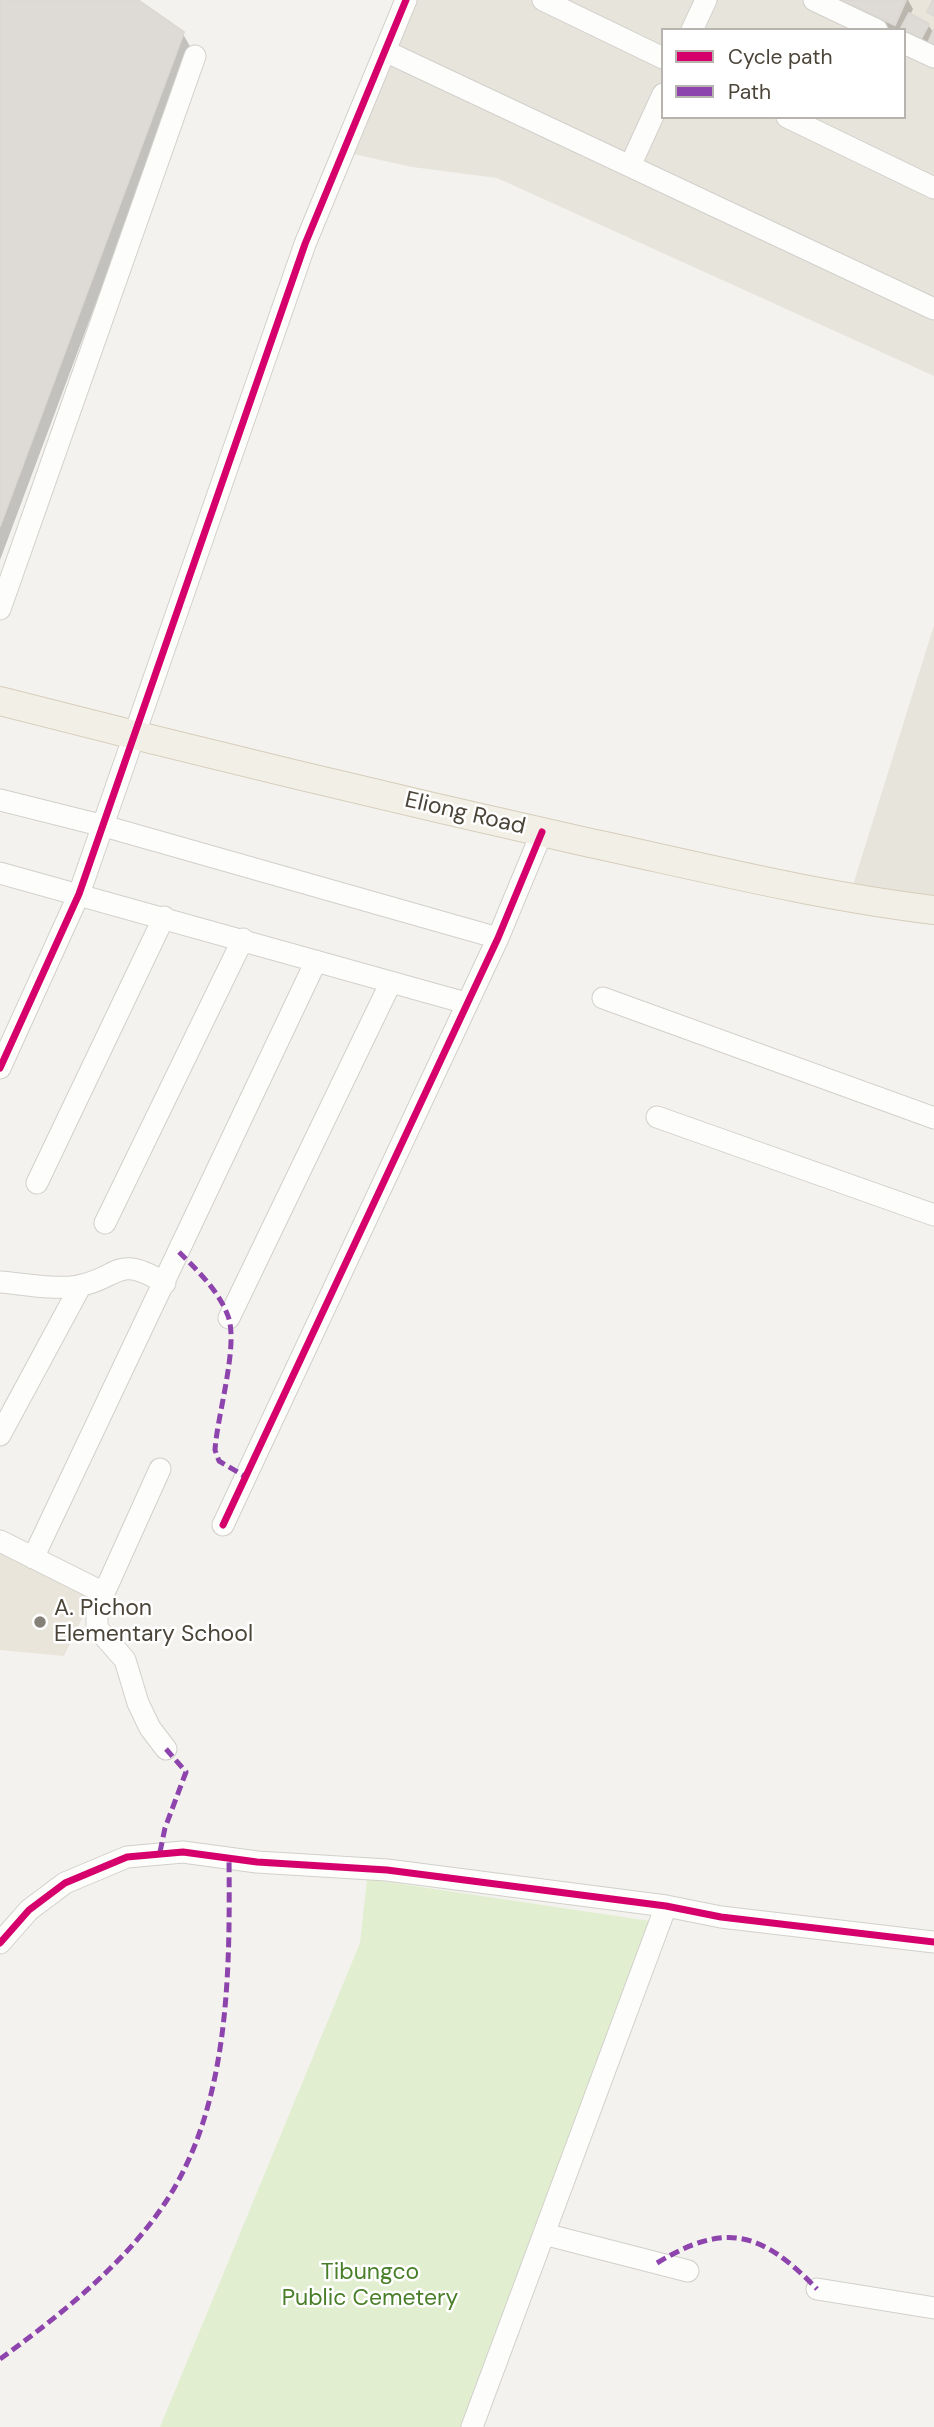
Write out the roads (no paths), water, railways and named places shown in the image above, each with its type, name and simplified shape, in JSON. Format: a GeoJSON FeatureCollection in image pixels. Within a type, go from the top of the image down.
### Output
{"type":"FeatureCollection","features":[{"type":"Feature","properties":{"kind":"main road","name":"Eliong Road"},"geometry":{"type":"LineString","coordinates":[[0,701],[542,832],[822,892],[933,907]]}},
{"type":"Feature","properties":{"kind":"street"},"geometry":{"type":"LineString","coordinates":[[0,1068],[79,894],[305,244],[405,0]]}},
{"type":"Feature","properties":{"kind":"street"},"geometry":{"type":"LineString","coordinates":[[543,0],[661,57]]}},
{"type":"Feature","properties":{"kind":"street"},"geometry":{"type":"LineString","coordinates":[[693,28],[706,0]]}},
{"type":"Feature","properties":{"kind":"street"},"geometry":{"type":"LineString","coordinates":[[814,0],[873,28]]}},
{"type":"Feature","properties":{"kind":"street"},"geometry":{"type":"LineString","coordinates":[[906,44],[934,57]]}},
{"type":"Feature","properties":{"kind":"street"},"geometry":{"type":"LineString","coordinates":[[385,51],[934,309]]}},
{"type":"Feature","properties":{"kind":"street"},"geometry":{"type":"LineString","coordinates":[[0,609],[195,56]]}},
{"type":"Feature","properties":{"kind":"street"},"geometry":{"type":"LineString","coordinates":[[629,166],[661,98]]}},
{"type":"Feature","properties":{"kind":"street"},"geometry":{"type":"LineString","coordinates":[[791,119],[934,188]]}},
{"type":"Feature","properties":{"kind":"street"},"geometry":{"type":"LineString","coordinates":[[0,800],[104,826],[498,938]]}},
{"type":"Feature","properties":{"kind":"street"},"geometry":{"type":"LineString","coordinates":[[223,1525],[498,938],[542,832]]}},
{"type":"Feature","properties":{"kind":"street"},"geometry":{"type":"LineString","coordinates":[[1,876],[164,917],[466,1003]]}},
{"type":"Feature","properties":{"kind":"street"},"geometry":{"type":"LineString","coordinates":[[37,1183],[164,917]]}},
{"type":"Feature","properties":{"kind":"street"},"geometry":{"type":"LineString","coordinates":[[105,1223],[243,939]]}},
{"type":"Feature","properties":{"kind":"street"},"geometry":{"type":"LineString","coordinates":[[33,1558],[316,961]]}},
{"type":"Feature","properties":{"kind":"street"},"geometry":{"type":"LineString","coordinates":[[229,1318],[391,982]]}},
{"type":"Feature","properties":{"kind":"street"},"geometry":{"type":"LineString","coordinates":[[603,998],[934,1118]]}},
{"type":"Feature","properties":{"kind":"street"},"geometry":{"type":"LineString","coordinates":[[657,1117],[934,1215]]}},
{"type":"Feature","properties":{"kind":"street"},"geometry":{"type":"LineString","coordinates":[[0,1282],[61,1288],[81,1285],[109,1272],[130,1267],[165,1283]]}},
{"type":"Feature","properties":{"kind":"street"},"geometry":{"type":"LineString","coordinates":[[0,1435],[81,1285]]}},
{"type":"Feature","properties":{"kind":"street"},"geometry":{"type":"LineString","coordinates":[[160,1469],[104,1593],[97,1611],[97,1628],[125,1660],[138,1703],[150,1728],[166,1749]]}},
{"type":"Feature","properties":{"kind":"street"},"geometry":{"type":"LineString","coordinates":[[0,1541],[104,1593]]}},
{"type":"Feature","properties":{"kind":"street"},"geometry":{"type":"LineString","coordinates":[[0,1943],[29,1910],[65,1883],[127,1857],[160,1852],[387,1870],[666,1906],[721,1917],[934,1942]]}},
{"type":"Feature","properties":{"kind":"street"},"geometry":{"type":"LineString","coordinates":[[472,2427],[666,1906]]}},
{"type":"Feature","properties":{"kind":"street"},"geometry":{"type":"LineString","coordinates":[[544,2234],[688,2271]]}},
{"type":"Feature","properties":{"kind":"street"},"geometry":{"type":"LineString","coordinates":[[817,2289],[934,2308]]}},
{"type":"Feature","properties":{"kind":"place","name":"A. Pichon Elementary School"},"geometry":{"type":"Point","coordinates":[40,1622]}},
{"type":"Feature","properties":{"kind":"park label","name":"Tibungco Public Cemetery"},"geometry":{"type":"Point","coordinates":[370,2286]}}]}
